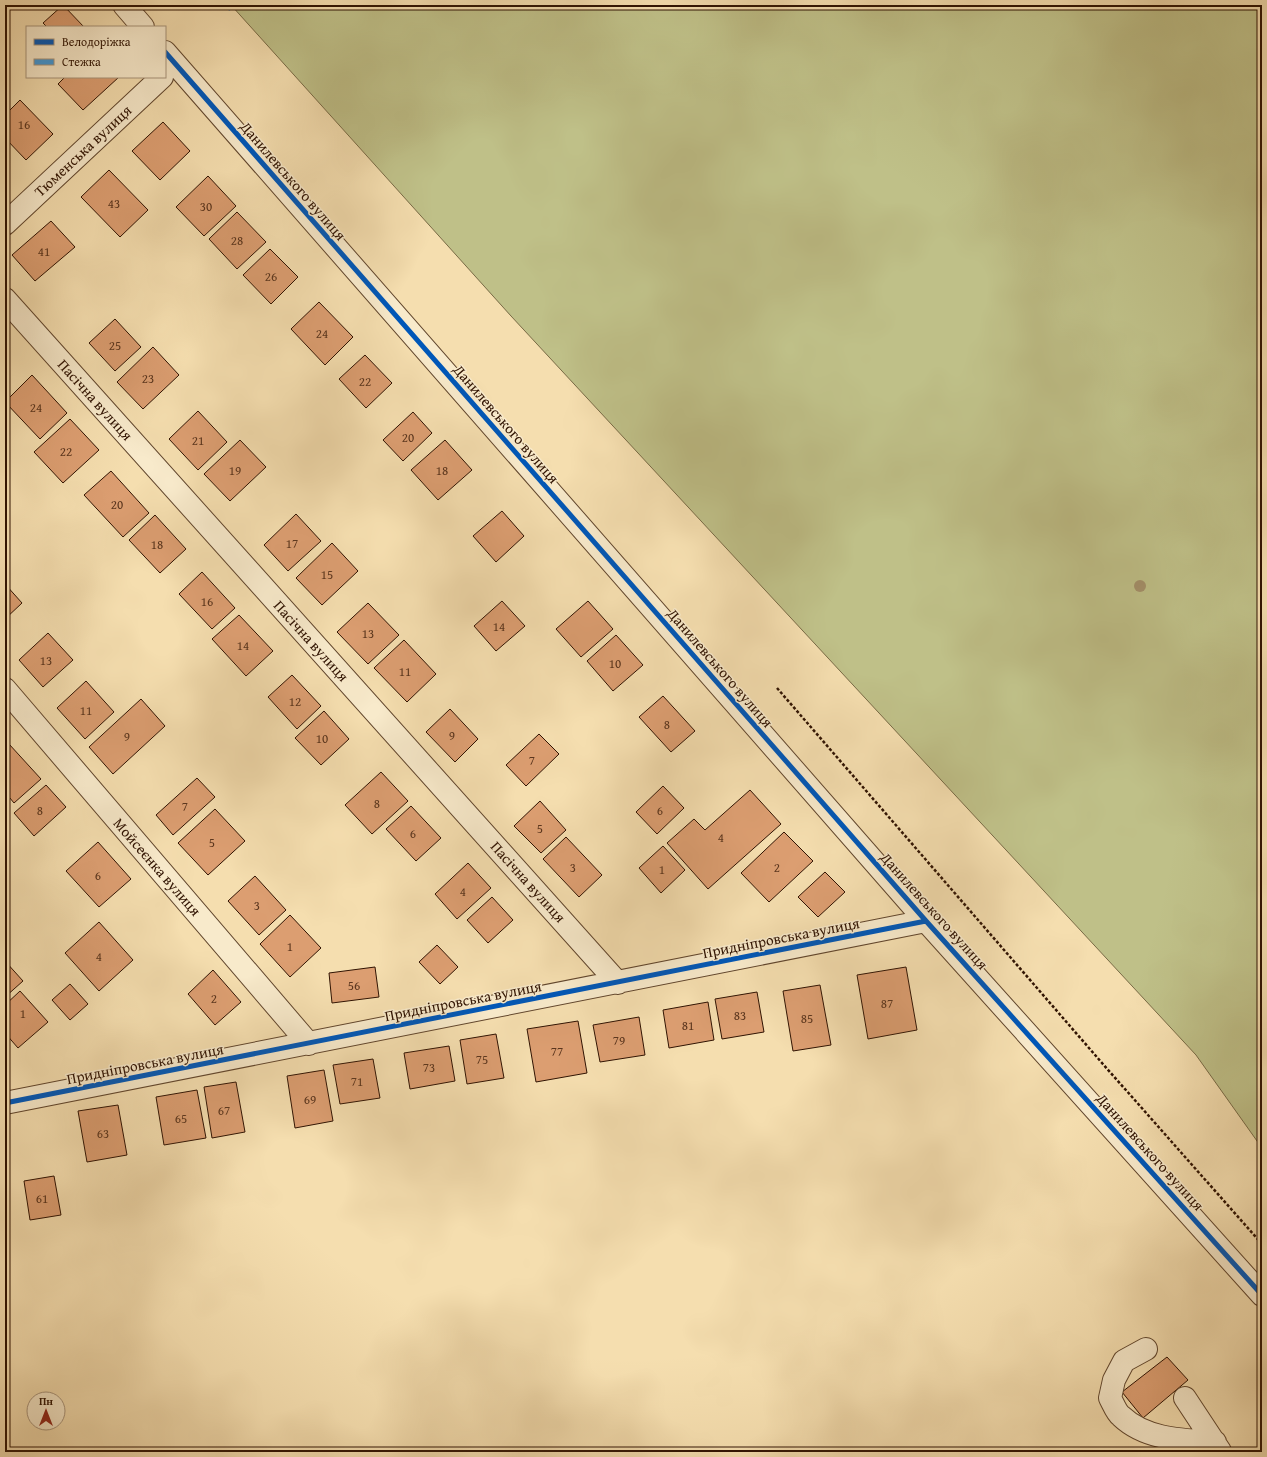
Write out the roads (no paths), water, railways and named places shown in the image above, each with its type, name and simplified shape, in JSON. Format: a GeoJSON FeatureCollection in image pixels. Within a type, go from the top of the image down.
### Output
{"type":"FeatureCollection","features":[{"type":"Feature","properties":{"kind":"street"},"geometry":{"type":"LineString","coordinates":[[124,5],[142,26]]}},
{"type":"Feature","properties":{"kind":"street","name":"Данилевського вулиця"},"geometry":{"type":"LineString","coordinates":[[167,67],[926,921],[1262,1295]]}},
{"type":"Feature","properties":{"kind":"street","name":"Тюменська вулиця"},"geometry":{"type":"LineString","coordinates":[[5,224],[156,78]]}},
{"type":"Feature","properties":{"kind":"street","name":"Пасічна вулиця"},"geometry":{"type":"LineString","coordinates":[[5,299],[618,983]]}},
{"type":"Feature","properties":{"kind":"street","name":"Мойсеєнка вулиця"},"geometry":{"type":"LineString","coordinates":[[5,690],[309,1044]]}},
{"type":"Feature","properties":{"kind":"street","name":"Придніпровська вулиця"},"geometry":{"type":"LineString","coordinates":[[6,1101],[309,1044],[926,921]]}},
{"type":"Feature","properties":{"kind":"street"},"geometry":{"type":"LineString","coordinates":[[1146,1349],[1124,1361],[1114,1380],[1110,1398],[1121,1416],[1136,1426],[1164,1438],[1218,1447]]}},
{"type":"Feature","properties":{"kind":"street"},"geometry":{"type":"LineString","coordinates":[[1185,1398],[1218,1447]]}}]}
